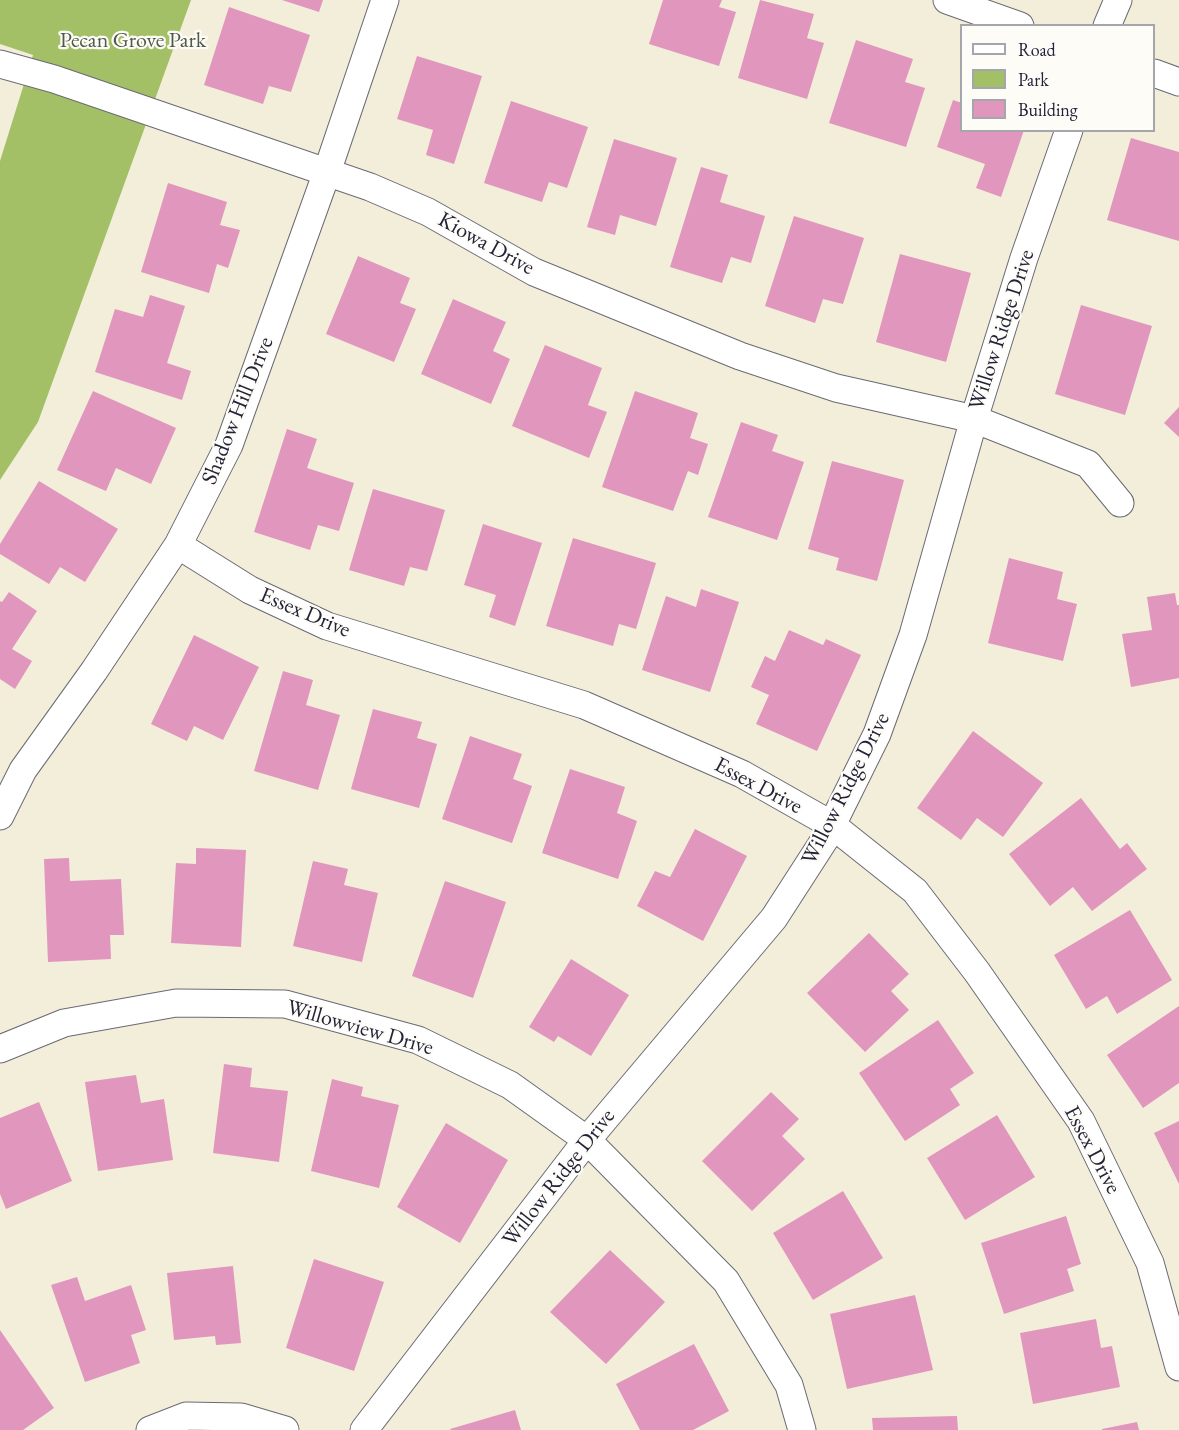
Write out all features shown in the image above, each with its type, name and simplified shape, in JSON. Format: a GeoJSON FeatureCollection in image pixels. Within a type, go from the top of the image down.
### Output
{"type":"FeatureCollection","features":[{"type":"Feature","properties":{"kind":"street","name":"Shadow Hill Drive"},"geometry":{"type":"LineString","coordinates":[[0,816],[23,770],[94,671],[178,545],[229,445],[327,172],[385,0]]}},
{"type":"Feature","properties":{"kind":"street"},"geometry":{"type":"LineString","coordinates":[[947,0],[1014,24]]}},
{"type":"Feature","properties":{"kind":"street"},"geometry":{"type":"LineString","coordinates":[[1108,24],[1118,0]]}},
{"type":"Feature","properties":{"kind":"street","name":"Kiowa Drive"},"geometry":{"type":"LineString","coordinates":[[0,64],[54,79],[370,187],[428,212],[534,272],[740,356],[836,388],[974,419],[1088,464],[1120,503]]}},
{"type":"Feature","properties":{"kind":"street"},"geometry":{"type":"LineString","coordinates":[[1155,73],[1179,82]]}},
{"type":"Feature","properties":{"kind":"street","name":"Willow Ridge Drive"},"geometry":{"type":"LineString","coordinates":[[364,1430],[587,1140],[774,918],[832,825],[878,734],[913,635],[974,419],[1024,258],[1067,132]]}},
{"type":"Feature","properties":{"kind":"street","name":"Essex Drive"},"geometry":{"type":"LineString","coordinates":[[178,545],[250,590],[327,626],[584,705],[742,774],[832,825],[915,891],[977,972],[1080,1121],[1150,1263],[1168,1281],[1179,1367]]}},
{"type":"Feature","properties":{"kind":"street","name":"Willowview Drive"},"geometry":{"type":"LineString","coordinates":[[0,1049],[64,1023],[176,1004],[285,1004],[418,1040],[510,1085],[587,1140],[726,1281],[789,1385],[802,1430]]}},
{"type":"Feature","properties":{"kind":"street"},"geometry":{"type":"LineString","coordinates":[[150,1430],[186,1416],[242,1417],[285,1430]]}},
{"type":"Feature","properties":{"kind":"green space","name":"Pecan Grove Park"},"geometry":{"type":"Polygon","coordinates":[[[0,0],[191,0],[38,422],[0,480],[0,161],[33,55],[0,44],[0,0]]]}},
{"type":"Feature","properties":{"kind":"building"},"geometry":{"type":"Polygon","coordinates":[[[282,0],[323,0],[319,12],[282,0]]]}},
{"type":"Feature","properties":{"kind":"building"},"geometry":{"type":"Polygon","coordinates":[[[663,0],[722,0],[719,7],[736,12],[719,66],[649,44],[663,0]]]}},
{"type":"Feature","properties":{"kind":"building"},"geometry":{"type":"Polygon","coordinates":[[[760,0],[814,14],[807,38],[824,43],[807,99],[738,78],[760,0]]]}},
{"type":"Feature","properties":{"kind":"building"},"geometry":{"type":"Polygon","coordinates":[[[229,7],[310,35],[291,92],[269,86],[263,104],[204,85],[229,7]]]}},
{"type":"Feature","properties":{"kind":"building"},"geometry":{"type":"Polygon","coordinates":[[[856,40],[913,59],[905,82],[925,88],[906,147],[829,123],[856,40]]]}},
{"type":"Feature","properties":{"kind":"building"},"geometry":{"type":"Polygon","coordinates":[[[417,56],[482,76],[454,164],[426,155],[433,130],[397,119],[417,56]]]}},
{"type":"Feature","properties":{"kind":"building"},"geometry":{"type":"Polygon","coordinates":[[[953,100],[960,102],[960,132],[1023,132],[1001,197],[976,188],[985,164],[937,147],[953,100]]]}},
{"type":"Feature","properties":{"kind":"building"},"geometry":{"type":"Polygon","coordinates":[[[511,101],[588,127],[567,188],[549,182],[542,202],[484,183],[511,101]]]}},
{"type":"Feature","properties":{"kind":"building"},"geometry":{"type":"Polygon","coordinates":[[[1131,138],[1179,152],[1179,241],[1107,220],[1131,138]]]}},
{"type":"Feature","properties":{"kind":"building"},"geometry":{"type":"Polygon","coordinates":[[[614,139],[677,158],[656,226],[620,215],[615,235],[587,227],[614,139]]]}},
{"type":"Feature","properties":{"kind":"building"},"geometry":{"type":"Polygon","coordinates":[[[701,167],[728,175],[720,202],[765,216],[751,263],[731,257],[722,283],[670,267],[701,167]]]}},
{"type":"Feature","properties":{"kind":"building"},"geometry":{"type":"Polygon","coordinates":[[[168,183],[227,202],[220,225],[240,230],[228,268],[217,264],[209,293],[141,272],[168,183]]]}},
{"type":"Feature","properties":{"kind":"building"},"geometry":{"type":"Polygon","coordinates":[[[794,216],[864,238],[843,304],[823,299],[815,323],[765,306],[794,216]]]}},
{"type":"Feature","properties":{"kind":"building"},"geometry":{"type":"Polygon","coordinates":[[[900,254],[971,273],[946,362],[876,342],[900,254]]]}},
{"type":"Feature","properties":{"kind":"building"},"geometry":{"type":"Polygon","coordinates":[[[358,256],[410,278],[400,303],[416,309],[394,362],[326,334],[358,256]]]}},
{"type":"Feature","properties":{"kind":"building"},"geometry":{"type":"Polygon","coordinates":[[[150,295],[185,306],[167,363],[191,371],[182,400],[95,372],[115,309],[143,317],[150,295]]]}},
{"type":"Feature","properties":{"kind":"building"},"geometry":{"type":"Polygon","coordinates":[[[453,299],[506,322],[493,351],[510,359],[491,404],[421,374],[453,299]]]}},
{"type":"Feature","properties":{"kind":"building"},"geometry":{"type":"Polygon","coordinates":[[[1081,305],[1152,326],[1125,415],[1055,394],[1081,305]]]}},
{"type":"Feature","properties":{"kind":"building"},"geometry":{"type":"Polygon","coordinates":[[[545,345],[602,368],[588,405],[607,412],[589,458],[512,426],[545,345]]]}},
{"type":"Feature","properties":{"kind":"building"},"geometry":{"type":"Polygon","coordinates":[[[93,391],[176,428],[151,484],[116,468],[106,491],[57,470],[93,391]]]}},
{"type":"Feature","properties":{"kind":"building"},"geometry":{"type":"Polygon","coordinates":[[[635,391],[698,413],[690,438],[708,444],[698,475],[688,471],[673,511],[602,487],[635,391]]]}},
{"type":"Feature","properties":{"kind":"building"},"geometry":{"type":"Polygon","coordinates":[[[1179,407],[1179,437],[1164,423],[1179,407]]]}},
{"type":"Feature","properties":{"kind":"building"},"geometry":{"type":"Polygon","coordinates":[[[741,422],[778,435],[772,451],[804,462],[777,540],[708,517],[741,422]]]}},
{"type":"Feature","properties":{"kind":"building"},"geometry":{"type":"Polygon","coordinates":[[[287,429],[317,439],[307,468],[354,483],[339,531],[318,525],[310,550],[254,532],[287,429]]]}},
{"type":"Feature","properties":{"kind":"building"},"geometry":{"type":"Polygon","coordinates":[[[832,461],[904,480],[877,581],[836,570],[839,558],[808,549],[832,461]]]}},
{"type":"Feature","properties":{"kind":"building"},"geometry":{"type":"Polygon","coordinates":[[[39,481],[118,529],[85,582],[60,567],[49,584],[0,554],[0,544],[39,481]]]}},
{"type":"Feature","properties":{"kind":"building"},"geometry":{"type":"Polygon","coordinates":[[[373,489],[445,510],[427,571],[410,567],[404,586],[349,570],[373,489]]]}},
{"type":"Feature","properties":{"kind":"building"},"geometry":{"type":"Polygon","coordinates":[[[483,524],[542,543],[515,626],[489,617],[496,595],[464,585],[483,524]]]}},
{"type":"Feature","properties":{"kind":"building"},"geometry":{"type":"Polygon","coordinates":[[[573,538],[656,563],[636,629],[619,624],[613,646],[546,626],[573,538]]]}},
{"type":"Feature","properties":{"kind":"building"},"geometry":{"type":"Polygon","coordinates":[[[1009,558],[1063,572],[1057,599],[1077,604],[1063,661],[988,643],[1009,558]]]}},
{"type":"Feature","properties":{"kind":"building"},"geometry":{"type":"Polygon","coordinates":[[[701,589],[739,602],[710,692],[642,670],[666,596],[696,607],[701,589]]]}},
{"type":"Feature","properties":{"kind":"building"},"geometry":{"type":"Polygon","coordinates":[[[9,592],[37,611],[12,649],[32,661],[15,689],[0,679],[0,601],[2,602],[9,592]]]}},
{"type":"Feature","properties":{"kind":"building"},"geometry":{"type":"Polygon","coordinates":[[[1175,593],[1177,605],[1179,605],[1179,678],[1131,687],[1122,634],[1152,630],[1147,597],[1175,593]]]}},
{"type":"Feature","properties":{"kind":"building"},"geometry":{"type":"Polygon","coordinates":[[[789,630],[823,645],[826,639],[861,655],[817,751],[756,724],[769,695],[751,687],[765,656],[775,661],[789,630]]]}},
{"type":"Feature","properties":{"kind":"building"},"geometry":{"type":"Polygon","coordinates":[[[194,635],[259,667],[223,740],[194,726],[187,741],[151,724],[194,635]]]}},
{"type":"Feature","properties":{"kind":"building"},"geometry":{"type":"Polygon","coordinates":[[[283,671],[313,680],[306,705],[340,715],[318,790],[254,771],[283,671]]]}},
{"type":"Feature","properties":{"kind":"building"},"geometry":{"type":"Polygon","coordinates":[[[373,709],[422,722],[417,738],[437,744],[419,808],[351,789],[373,709]]]}},
{"type":"Feature","properties":{"kind":"building"},"geometry":{"type":"Polygon","coordinates":[[[973,731],[1043,783],[1003,837],[977,818],[961,840],[917,808],[973,731]]]}},
{"type":"Feature","properties":{"kind":"building"},"geometry":{"type":"Polygon","coordinates":[[[470,736],[522,754],[513,779],[532,786],[512,843],[442,819],[470,736]]]}},
{"type":"Feature","properties":{"kind":"building"},"geometry":{"type":"Polygon","coordinates":[[[570,769],[625,787],[617,813],[637,821],[618,879],[542,853],[570,769]]]}},
{"type":"Feature","properties":{"kind":"building"},"geometry":{"type":"Polygon","coordinates":[[[1081,798],[1120,849],[1127,843],[1147,869],[1092,911],[1073,887],[1050,906],[1009,854],[1081,798]]]}},
{"type":"Feature","properties":{"kind":"building"},"geometry":{"type":"Polygon","coordinates":[[[695,829],[747,856],[703,941],[637,906],[655,871],[670,877],[695,829]]]}},
{"type":"Feature","properties":{"kind":"building"},"geometry":{"type":"Polygon","coordinates":[[[196,848],[246,850],[241,947],[171,943],[176,863],[196,864],[196,848]]]}},
{"type":"Feature","properties":{"kind":"building"},"geometry":{"type":"Polygon","coordinates":[[[69,858],[70,881],[121,879],[124,935],[110,935],[111,959],[48,962],[44,859],[69,858]]]}},
{"type":"Feature","properties":{"kind":"building"},"geometry":{"type":"Polygon","coordinates":[[[313,861],[348,869],[344,885],[378,893],[362,962],[293,946],[313,861]]]}},
{"type":"Feature","properties":{"kind":"building"},"geometry":{"type":"Polygon","coordinates":[[[445,881],[506,902],[473,998],[412,976],[445,881]]]}},
{"type":"Feature","properties":{"kind":"building"},"geometry":{"type":"Polygon","coordinates":[[[1130,910],[1172,980],[1117,1014],[1107,996],[1086,1009],[1054,955],[1130,910]]]}},
{"type":"Feature","properties":{"kind":"building"},"geometry":{"type":"Polygon","coordinates":[[[869,933],[909,974],[891,991],[909,1010],[865,1052],[807,993],[869,933]]]}},
{"type":"Feature","properties":{"kind":"building"},"geometry":{"type":"Polygon","coordinates":[[[571,959],[629,995],[591,1056],[558,1036],[554,1042],[529,1027],[571,959]]]}},
{"type":"Feature","properties":{"kind":"building"},"geometry":{"type":"Polygon","coordinates":[[[1179,1006],[1179,1083],[1143,1108],[1107,1055],[1179,1006]]]}},
{"type":"Feature","properties":{"kind":"building"},"geometry":{"type":"Polygon","coordinates":[[[938,1020],[974,1073],[950,1089],[960,1105],[905,1141],[859,1073],[938,1020]]]}},
{"type":"Feature","properties":{"kind":"building"},"geometry":{"type":"Polygon","coordinates":[[[224,1064],[252,1068],[250,1087],[288,1091],[279,1162],[213,1153],[224,1064]]]}},
{"type":"Feature","properties":{"kind":"building"},"geometry":{"type":"Polygon","coordinates":[[[136,1075],[141,1103],[164,1099],[173,1160],[98,1171],[85,1082],[136,1075]]]}},
{"type":"Feature","properties":{"kind":"building"},"geometry":{"type":"Polygon","coordinates":[[[332,1079],[363,1087],[361,1096],[399,1105],[379,1188],[311,1171],[332,1079]]]}},
{"type":"Feature","properties":{"kind":"building"},"geometry":{"type":"Polygon","coordinates":[[[771,1092],[799,1119],[782,1136],[805,1159],[752,1211],[702,1161],[771,1092]]]}},
{"type":"Feature","properties":{"kind":"building"},"geometry":{"type":"Polygon","coordinates":[[[39,1102],[72,1181],[6,1209],[0,1194],[0,1118],[39,1102]]]}},
{"type":"Feature","properties":{"kind":"building"},"geometry":{"type":"Polygon","coordinates":[[[997,1115],[1035,1177],[965,1220],[927,1158],[997,1115]]]}},
{"type":"Feature","properties":{"kind":"building"},"geometry":{"type":"Polygon","coordinates":[[[1179,1121],[1179,1184],[1154,1133],[1179,1121]]]}},
{"type":"Feature","properties":{"kind":"building"},"geometry":{"type":"Polygon","coordinates":[[[446,1123],[508,1160],[460,1243],[397,1207],[446,1123]]]}},
{"type":"Feature","properties":{"kind":"building"},"geometry":{"type":"Polygon","coordinates":[[[843,1191],[883,1258],[813,1300],[773,1233],[843,1191]]]}},
{"type":"Feature","properties":{"kind":"building"},"geometry":{"type":"Polygon","coordinates":[[[1066,1216],[1081,1264],[1067,1269],[1074,1291],[1004,1314],[981,1243],[1066,1216]]]}},
{"type":"Feature","properties":{"kind":"building"},"geometry":{"type":"Polygon","coordinates":[[[610,1250],[665,1302],[606,1364],[550,1312],[610,1250]]]}},
{"type":"Feature","properties":{"kind":"building"},"geometry":{"type":"Polygon","coordinates":[[[314,1259],[384,1282],[354,1371],[286,1348],[314,1259]]]}},
{"type":"Feature","properties":{"kind":"building"},"geometry":{"type":"Polygon","coordinates":[[[233,1266],[241,1343],[216,1345],[215,1336],[174,1340],[167,1273],[233,1266]]]}},
{"type":"Feature","properties":{"kind":"building"},"geometry":{"type":"Polygon","coordinates":[[[77,1277],[85,1301],[131,1285],[146,1330],[131,1335],[140,1363],[85,1382],[51,1285],[77,1277]]]}},
{"type":"Feature","properties":{"kind":"building"},"geometry":{"type":"Polygon","coordinates":[[[915,1295],[933,1370],[847,1389],[830,1314],[915,1295]]]}},
{"type":"Feature","properties":{"kind":"building"},"geometry":{"type":"Polygon","coordinates":[[[1096,1319],[1101,1348],[1112,1346],[1120,1387],[1033,1404],[1020,1333],[1096,1319]]]}},
{"type":"Feature","properties":{"kind":"building"},"geometry":{"type":"Polygon","coordinates":[[[0,1330],[54,1408],[23,1430],[0,1430],[0,1330]]]}},
{"type":"Feature","properties":{"kind":"building"},"geometry":{"type":"Polygon","coordinates":[[[694,1344],[729,1411],[693,1430],[640,1430],[616,1384],[694,1344]]]}},
{"type":"Feature","properties":{"kind":"building"},"geometry":{"type":"Polygon","coordinates":[[[515,1410],[521,1430],[450,1429],[515,1410]]]}},
{"type":"Feature","properties":{"kind":"building"},"geometry":{"type":"Polygon","coordinates":[[[957,1416],[958,1430],[873,1430],[872,1418],[957,1416]]]}},
{"type":"Feature","properties":{"kind":"building"},"geometry":{"type":"Polygon","coordinates":[[[1137,1422],[1139,1430],[1102,1430],[1102,1429],[1137,1422]]]}}]}
